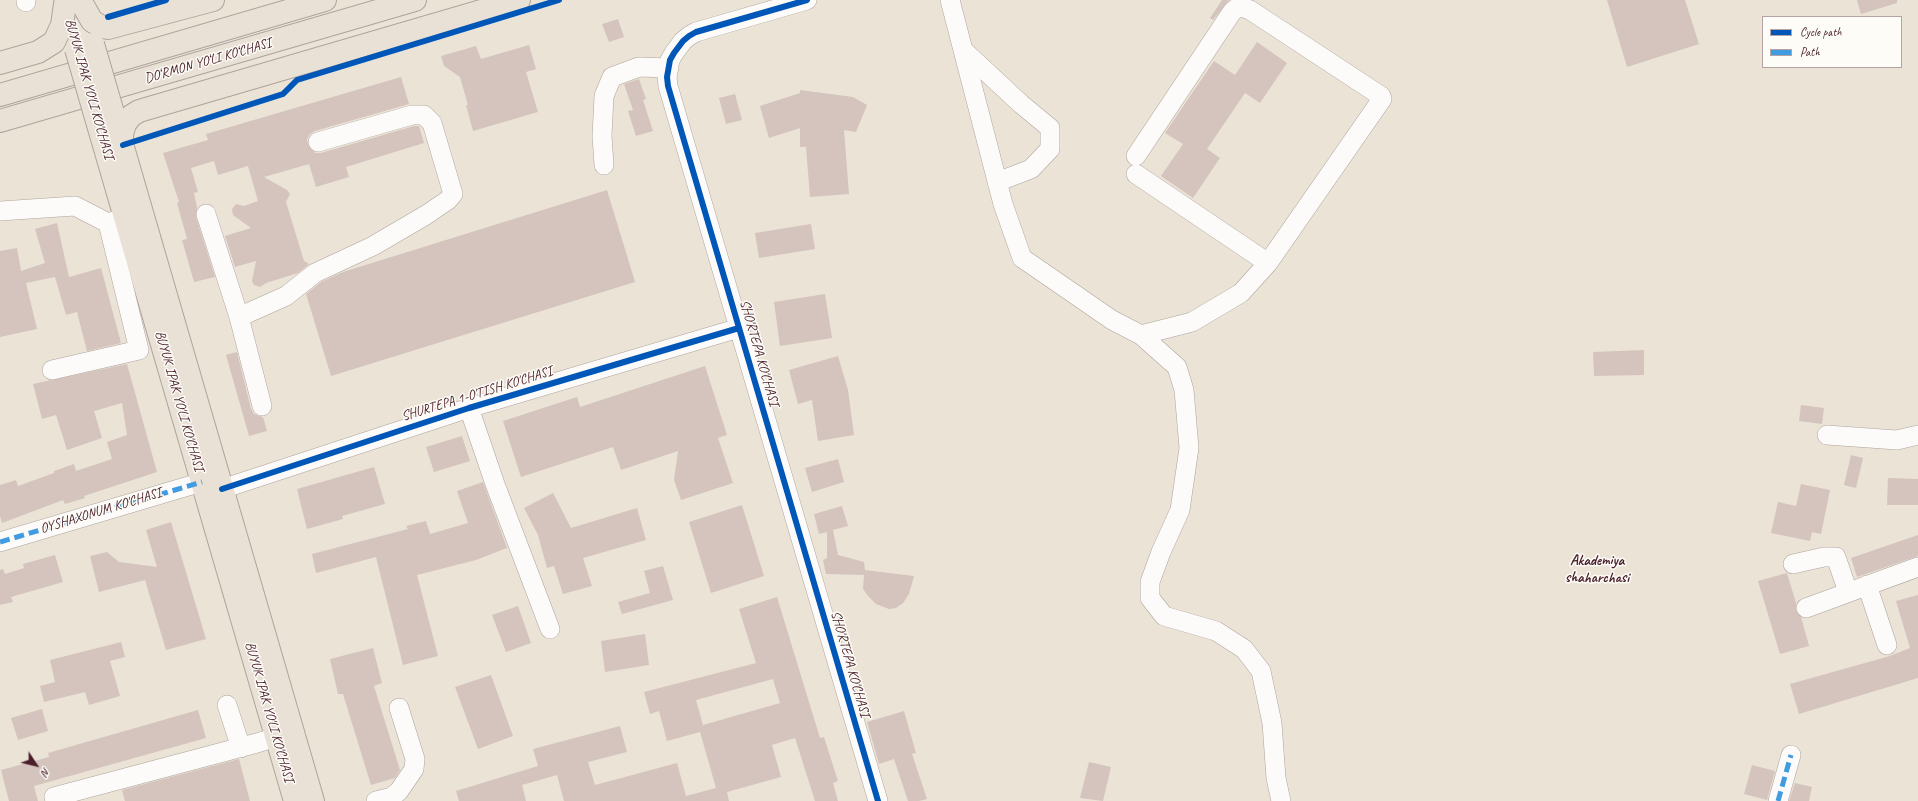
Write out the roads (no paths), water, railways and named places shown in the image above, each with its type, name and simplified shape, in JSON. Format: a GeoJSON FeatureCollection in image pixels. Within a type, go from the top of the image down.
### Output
{"type":"FeatureCollection","features":[{"type":"Feature","properties":{"kind":"main road"},"geometry":{"type":"LineString","coordinates":[[0,63],[38,52],[54,42],[72,1],[92,21],[102,27],[108,28],[213,0]]}},
{"type":"Feature","properties":{"kind":"main road","name":"DO‘RMON YO‘LI KO‘CHASI"},"geometry":{"type":"LineString","coordinates":[[0,95],[325,0]]}},
{"type":"Feature","properties":{"kind":"main road","name":"DO‘RMON YO‘LI KO‘CHASI"},"geometry":{"type":"LineString","coordinates":[[0,122],[415,0]]}},
{"type":"Feature","properties":{"kind":"main road"},"geometry":{"type":"LineString","coordinates":[[123,145],[122,134],[125,124],[131,116],[139,111],[519,0]]}},
{"type":"Feature","properties":{"kind":"main road","name":"BUYUK IPAK YO'LI KO'CHASI"},"geometry":{"type":"LineString","coordinates":[[72,1],[103,108],[117,220],[212,485],[312,801]]}},
{"type":"Feature","properties":{"kind":"main road","name":"BUYUK IPAK YO'LI KO'CHASI"},"geometry":{"type":"LineString","coordinates":[[103,108],[123,145],[276,737],[294,801]]}},
{"type":"Feature","properties":{"kind":"street","name":"SHO'RTEPA KO'CHASI"},"geometry":{"type":"LineString","coordinates":[[807,0],[696,32],[678,46],[670,60],[668,68],[668,86],[878,801]]}},
{"type":"Feature","properties":{"kind":"street"},"geometry":{"type":"LineString","coordinates":[[950,0],[1010,226],[1022,258],[1112,320],[1141,336],[1177,367],[1184,390],[1189,448],[1180,510],[1161,552],[1150,582],[1150,598],[1164,616],[1216,631],[1244,649],[1261,671],[1272,723],[1276,778],[1281,801]]}},
{"type":"Feature","properties":{"kind":"street"},"geometry":{"type":"LineString","coordinates":[[1141,336],[1192,322],[1242,293],[1268,263],[1382,99],[1381,96],[1250,10],[1239,6],[1232,12],[1136,165],[1268,263]]}},
{"type":"Feature","properties":{"kind":"street"},"geometry":{"type":"LineString","coordinates":[[963,50],[1021,104],[1050,128],[1050,149],[1031,169],[998,182]]}},
{"type":"Feature","properties":{"kind":"street"},"geometry":{"type":"LineString","coordinates":[[604,165],[602,136],[604,96],[612,77],[639,67],[668,68]]}},
{"type":"Feature","properties":{"kind":"street"},"geometry":{"type":"LineString","coordinates":[[240,317],[286,296],[314,273],[373,246],[426,215],[448,200],[453,194],[432,122],[424,116],[412,115],[318,142]]}},
{"type":"Feature","properties":{"kind":"street"},"geometry":{"type":"LineString","coordinates":[[0,211],[75,206],[117,220],[139,350],[52,370]]}},
{"type":"Feature","properties":{"kind":"street"},"geometry":{"type":"LineString","coordinates":[[206,214],[240,317],[262,406]]}},
{"type":"Feature","properties":{"kind":"street","name":"SHURTEPA 1-O'TISH KO'CHASI"},"geometry":{"type":"LineString","coordinates":[[212,485],[740,328]]}},
{"type":"Feature","properties":{"kind":"street"},"geometry":{"type":"LineString","coordinates":[[470,408],[495,484],[550,629]]}},
{"type":"Feature","properties":{"kind":"street"},"geometry":{"type":"LineString","coordinates":[[1828,435],[1896,440],[1918,435]]}},
{"type":"Feature","properties":{"kind":"street","name":"OYSHAXONUM KO'CHASI"},"geometry":{"type":"LineString","coordinates":[[0,542],[212,485]]}},
{"type":"Feature","properties":{"kind":"street"},"geometry":{"type":"LineString","coordinates":[[1793,564],[1824,557],[1836,557],[1848,592]]}},
{"type":"Feature","properties":{"kind":"street"},"geometry":{"type":"LineString","coordinates":[[1806,608],[1918,567]]}},
{"type":"Feature","properties":{"kind":"street"},"geometry":{"type":"LineString","coordinates":[[1867,585],[1887,645]]}},
{"type":"Feature","properties":{"kind":"street"},"geometry":{"type":"LineString","coordinates":[[227,705],[241,748]]}},
{"type":"Feature","properties":{"kind":"street"},"geometry":{"type":"LineString","coordinates":[[376,801],[392,796],[398,791],[414,768],[415,759],[399,708]]}},
{"type":"Feature","properties":{"kind":"street"},"geometry":{"type":"LineString","coordinates":[[54,797],[241,748],[276,737]]}},
{"type":"Feature","properties":{"kind":"street"},"geometry":{"type":"LineString","coordinates":[[1778,801],[1791,755]]}},
{"type":"Feature","properties":{"kind":"district","name":"Akademiya shaharchasi"},"geometry":{"type":"Point","coordinates":[1597,570]}}]}
